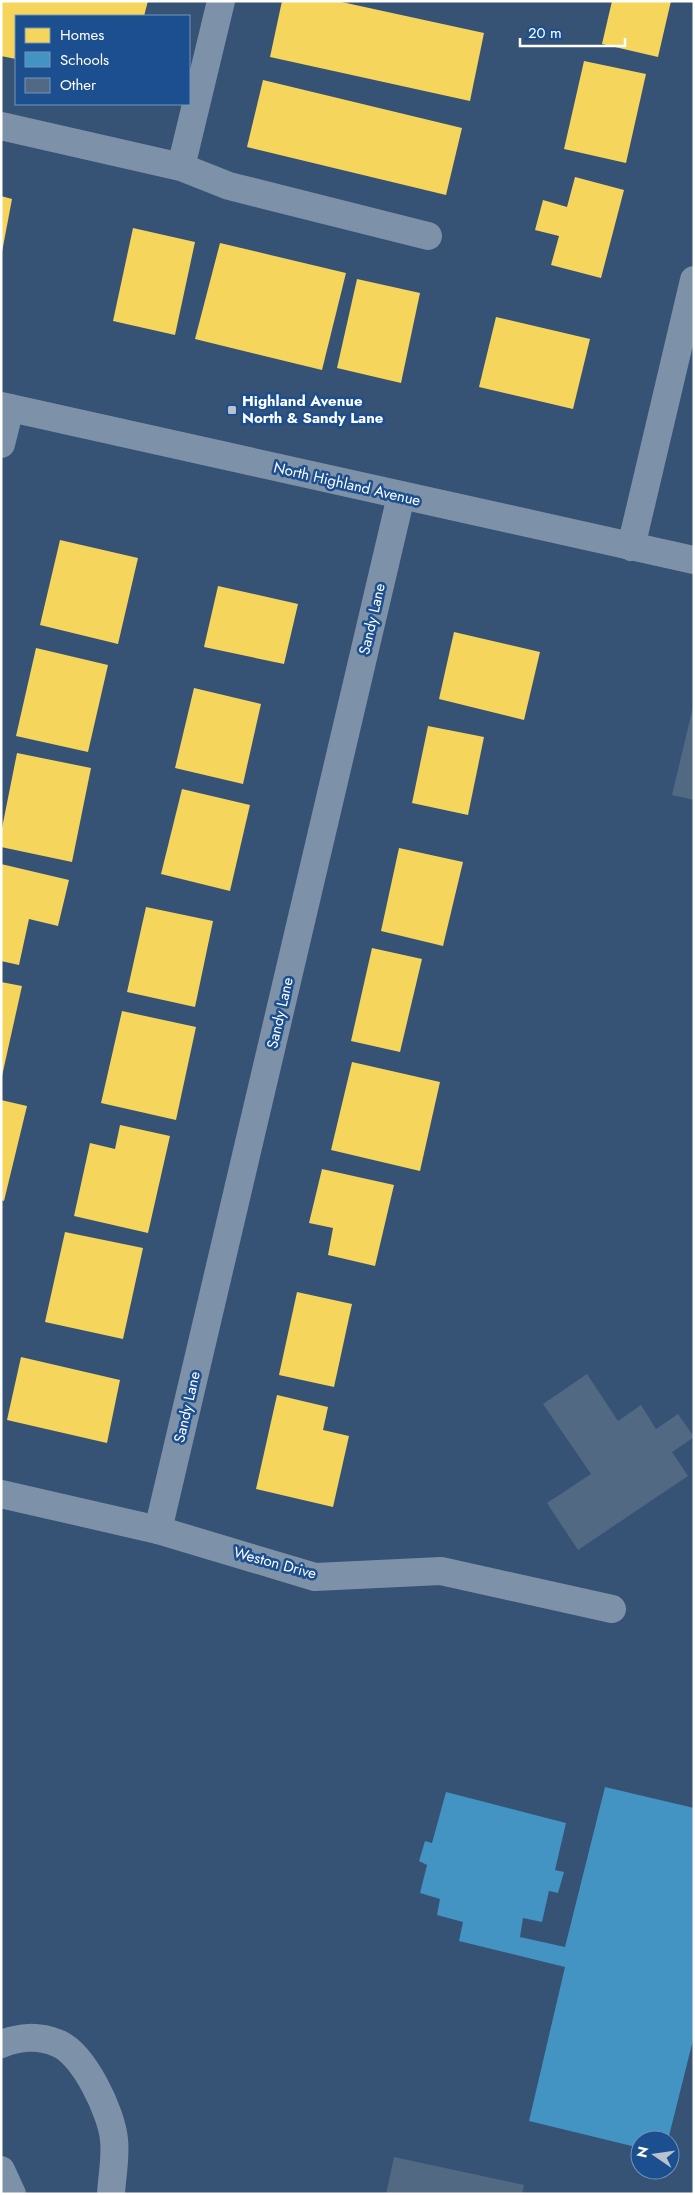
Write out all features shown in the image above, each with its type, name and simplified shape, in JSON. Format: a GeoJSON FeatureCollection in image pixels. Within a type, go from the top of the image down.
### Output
{"type":"FeatureCollection","features":[{"type":"Feature","properties":{"kind":"street"},"geometry":{"type":"LineString","coordinates":[[181,167],[221,1]]}},
{"type":"Feature","properties":{"kind":"street"},"geometry":{"type":"LineString","coordinates":[[1,126],[181,167],[229,186],[428,236]]}},
{"type":"Feature","properties":{"kind":"street"},"geometry":{"type":"LineString","coordinates":[[631,546],[694,280]]}},
{"type":"Feature","properties":{"kind":"street"},"geometry":{"type":"LineString","coordinates":[[1,444],[6,407]]}},
{"type":"Feature","properties":{"kind":"street","name":"North Highland Avenue"},"geometry":{"type":"LineString","coordinates":[[6,407],[694,560]]}},
{"type":"Feature","properties":{"kind":"street","name":"Sandy Lane"},"geometry":{"type":"LineString","coordinates":[[158,1530],[402,496]]}},
{"type":"Feature","properties":{"kind":"street","name":"Weston Drive"},"geometry":{"type":"LineString","coordinates":[[1,1494],[158,1530],[315,1576],[441,1571],[612,1609]]}},
{"type":"Feature","properties":{"kind":"street"},"geometry":{"type":"LineString","coordinates":[[1,2044],[21,2036],[59,2043],[82,2063],[102,2098],[114,2140],[112,2194]]}},
{"type":"Feature","properties":{"kind":"street"},"geometry":{"type":"LineString","coordinates":[[1,2170],[7,2178],[12,2194]]}},
{"type":"Feature","properties":{"kind":"building: Homes"},"geometry":{"type":"Polygon","coordinates":[[[1,1],[148,1],[144,15],[15,15],[15,59],[1,56],[1,1]]]}},
{"type":"Feature","properties":{"kind":"building: Homes"},"geometry":{"type":"Polygon","coordinates":[[[282,1],[337,1],[484,33],[470,101],[270,57],[282,1]]]}},
{"type":"Feature","properties":{"kind":"building: Homes"},"geometry":{"type":"Polygon","coordinates":[[[612,1],[671,1],[658,57],[602,44],[612,1]]]}},
{"type":"Feature","properties":{"kind":"building: Homes"},"geometry":{"type":"Polygon","coordinates":[[[584,61],[646,74],[626,163],[564,149],[584,61]]]}},
{"type":"Feature","properties":{"kind":"building: Homes"},"geometry":{"type":"Polygon","coordinates":[[[263,80],[462,128],[446,195],[247,147],[263,80]]]}},
{"type":"Feature","properties":{"kind":"building: Homes"},"geometry":{"type":"Polygon","coordinates":[[[575,177],[624,190],[601,278],[551,265],[559,236],[535,230],[543,200],[567,207],[575,177]]]}},
{"type":"Feature","properties":{"kind":"building: Homes"},"geometry":{"type":"Polygon","coordinates":[[[1,196],[12,199],[2,252],[1,252],[1,196]]]}},
{"type":"Feature","properties":{"kind":"building: Homes"},"geometry":{"type":"Polygon","coordinates":[[[133,228],[195,242],[175,335],[113,321],[133,228]]]}},
{"type":"Feature","properties":{"kind":"building: Homes"},"geometry":{"type":"Polygon","coordinates":[[[220,243],[346,273],[322,370],[195,339],[220,243]]]}},
{"type":"Feature","properties":{"kind":"building: Homes"},"geometry":{"type":"Polygon","coordinates":[[[357,279],[420,293],[401,383],[337,368],[357,279]]]}},
{"type":"Feature","properties":{"kind":"building: Homes"},"geometry":{"type":"Polygon","coordinates":[[[496,317],[590,339],[573,409],[479,387],[496,317]]]}},
{"type":"Feature","properties":{"kind":"building: Homes"},"geometry":{"type":"Polygon","coordinates":[[[60,540],[138,558],[118,644],[40,625],[60,540]]]}},
{"type":"Feature","properties":{"kind":"building: Homes"},"geometry":{"type":"Polygon","coordinates":[[[218,586],[298,604],[284,664],[204,647],[218,586]]]}},
{"type":"Feature","properties":{"kind":"building: Homes"},"geometry":{"type":"Polygon","coordinates":[[[454,632],[540,652],[524,720],[439,699],[454,632]]]}},
{"type":"Feature","properties":{"kind":"building: Homes"},"geometry":{"type":"Polygon","coordinates":[[[36,648],[108,665],[88,752],[16,736],[36,648]]]}},
{"type":"Feature","properties":{"kind":"building: Homes"},"geometry":{"type":"Polygon","coordinates":[[[194,688],[261,704],[243,784],[175,768],[194,688]]]}},
{"type":"Feature","properties":{"kind":"building: Homes"},"geometry":{"type":"Polygon","coordinates":[[[428,726],[484,737],[468,815],[412,803],[428,726]]]}},
{"type":"Feature","properties":{"kind":"building: Homes"},"geometry":{"type":"Polygon","coordinates":[[[17,753],[91,768],[72,862],[1,847],[1,833],[17,753]]]}},
{"type":"Feature","properties":{"kind":"building: Homes"},"geometry":{"type":"Polygon","coordinates":[[[182,789],[250,805],[230,891],[161,874],[182,789]]]}},
{"type":"Feature","properties":{"kind":"building: Homes"},"geometry":{"type":"Polygon","coordinates":[[[399,848],[463,862],[443,946],[381,931],[399,848]]]}},
{"type":"Feature","properties":{"kind":"building: Homes"},"geometry":{"type":"Polygon","coordinates":[[[1,864],[69,880],[58,926],[29,919],[19,965],[1,961],[1,864]]]}},
{"type":"Feature","properties":{"kind":"building: Homes"},"geometry":{"type":"Polygon","coordinates":[[[146,907],[213,921],[195,1007],[127,992],[146,907]]]}},
{"type":"Feature","properties":{"kind":"building: Homes"},"geometry":{"type":"Polygon","coordinates":[[[372,948],[422,959],[400,1052],[351,1041],[372,948]]]}},
{"type":"Feature","properties":{"kind":"building: Homes"},"geometry":{"type":"Polygon","coordinates":[[[1,982],[22,986],[2,1076],[1,1076],[1,982]]]}},
{"type":"Feature","properties":{"kind":"building: Homes"},"geometry":{"type":"Polygon","coordinates":[[[122,1011],[196,1027],[176,1120],[101,1103],[122,1011]]]}},
{"type":"Feature","properties":{"kind":"building: Homes"},"geometry":{"type":"Polygon","coordinates":[[[352,1062],[440,1082],[420,1171],[331,1150],[352,1062]]]}},
{"type":"Feature","properties":{"kind":"building: Homes"},"geometry":{"type":"Polygon","coordinates":[[[1,1100],[27,1106],[4,1201],[1,1200],[1,1100]]]}},
{"type":"Feature","properties":{"kind":"building: Homes"},"geometry":{"type":"Polygon","coordinates":[[[120,1125],[170,1136],[148,1233],[74,1216],[90,1143],[115,1149],[120,1125]]]}},
{"type":"Feature","properties":{"kind":"building: Homes"},"geometry":{"type":"Polygon","coordinates":[[[322,1169],[394,1185],[375,1266],[328,1255],[333,1228],[309,1223],[322,1169]]]}},
{"type":"Feature","properties":{"kind":"building: Homes"},"geometry":{"type":"Polygon","coordinates":[[[65,1232],[143,1248],[123,1339],[45,1322],[65,1232]]]}},
{"type":"Feature","properties":{"kind":"building: Homes"},"geometry":{"type":"Polygon","coordinates":[[[297,1292],[352,1304],[334,1387],[279,1375],[297,1292]]]}},
{"type":"Feature","properties":{"kind":"building: Homes"},"geometry":{"type":"Polygon","coordinates":[[[21,1357],[120,1380],[107,1443],[7,1420],[21,1357]]]}},
{"type":"Feature","properties":{"kind":"building: Homes"},"geometry":{"type":"Polygon","coordinates":[[[277,1395],[328,1407],[323,1430],[349,1436],[333,1507],[256,1489],[277,1395]]]}},
{"type":"Feature","properties":{"kind":"building: Schools"},"geometry":{"type":"Polygon","coordinates":[[[605,1787],[694,1808],[694,2036],[670,2130],[630,2130],[630,2146],[529,2121],[565,1967],[459,1941],[463,1922],[437,1915],[440,1899],[420,1893],[427,1865],[419,1861],[425,1841],[432,1843],[446,1792],[566,1823],[555,1870],[564,1872],[558,1893],[549,1891],[542,1922],[523,1918],[520,1937],[565,1947],[605,1787]]]}},
{"type":"Feature","properties":{"kind":"building: Other"},"geometry":{"type":"Polygon","coordinates":[[[694,707],[694,800],[672,795],[694,707]]]}},
{"type":"Feature","properties":{"kind":"building: Other"},"geometry":{"type":"Polygon","coordinates":[[[587,1374],[618,1421],[641,1405],[656,1429],[678,1414],[694,1437],[672,1452],[688,1476],[578,1550],[547,1503],[591,1474],[543,1404],[587,1374]]]}},
{"type":"Feature","properties":{"kind":"building: Other"},"geometry":{"type":"Polygon","coordinates":[[[394,2157],[524,2185],[522,2194],[386,2194],[394,2157]]]}},
{"type":"Feature","properties":{"kind":"place","name":"Highland Avenue North & Sandy Lane"},"geometry":{"type":"Point","coordinates":[232,410]}}]}
